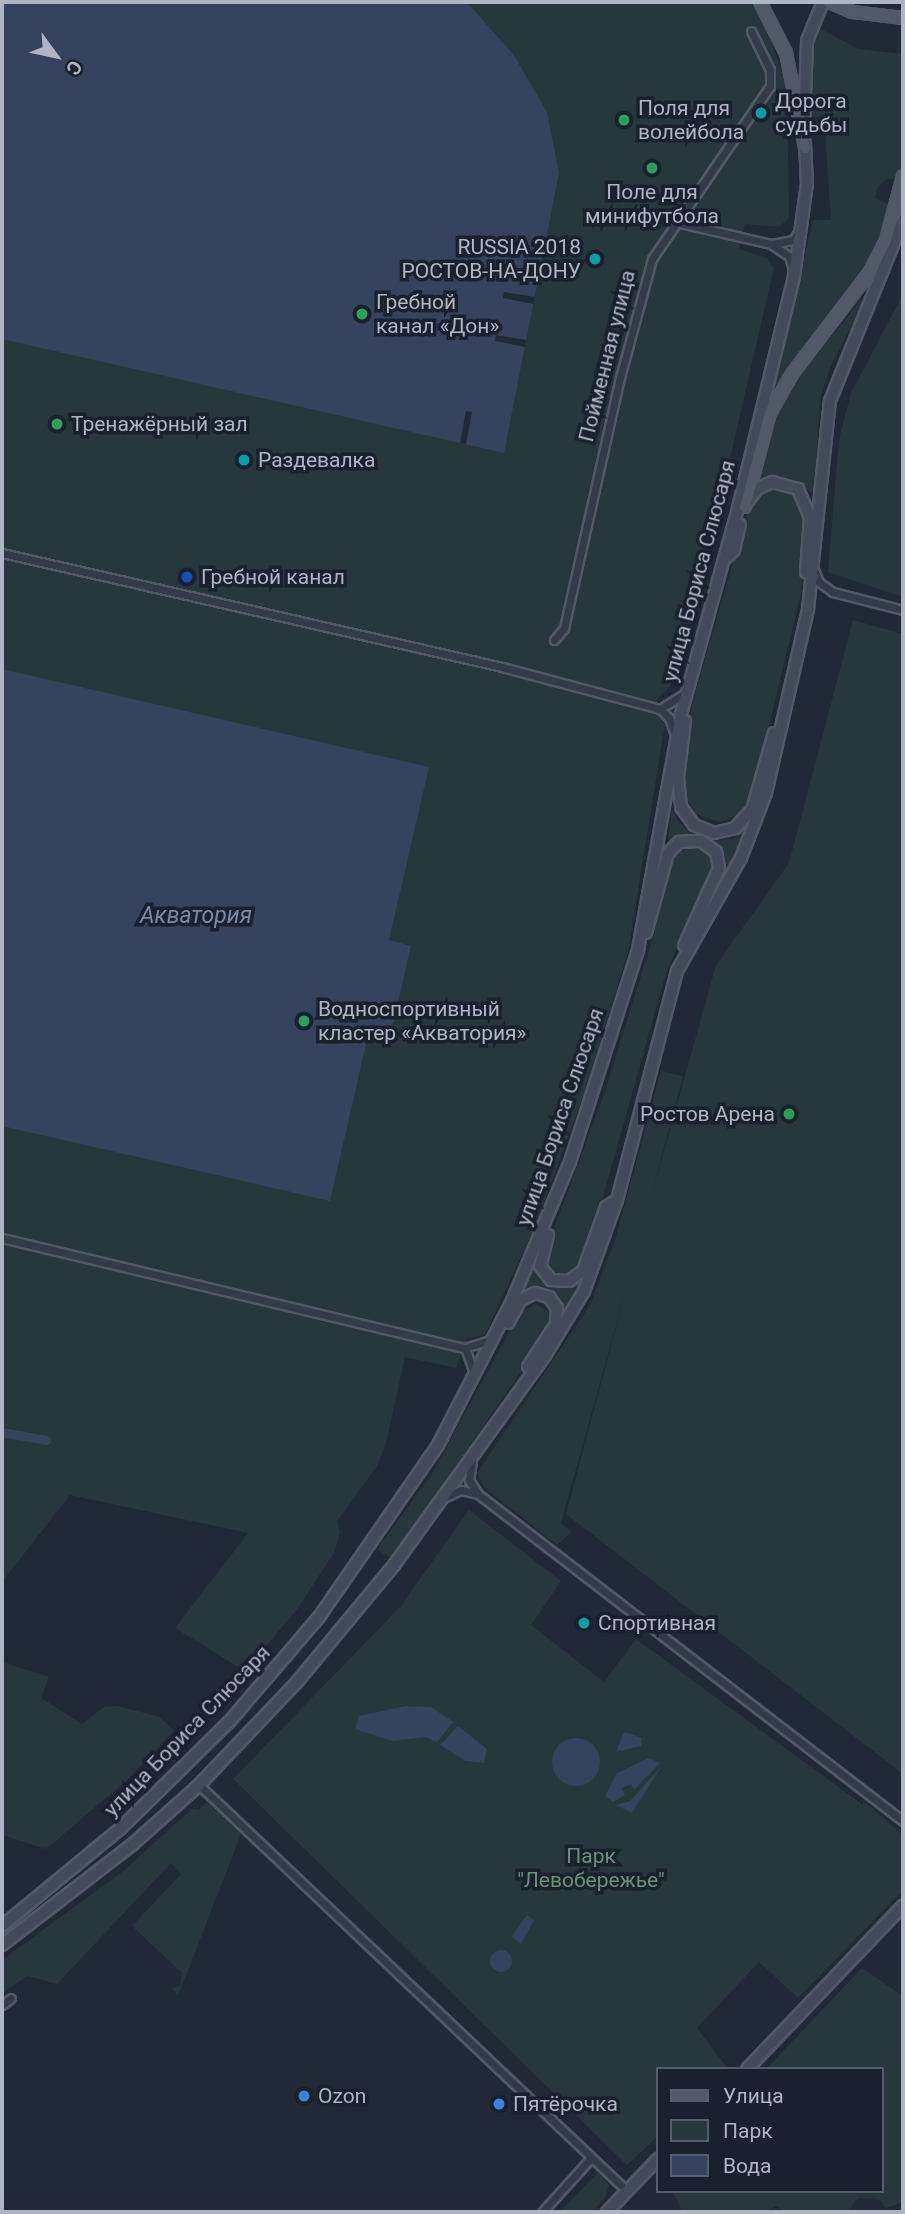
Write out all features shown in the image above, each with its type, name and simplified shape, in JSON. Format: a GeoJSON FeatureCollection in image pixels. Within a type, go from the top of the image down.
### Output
{"type":"FeatureCollection","features":[{"type":"Feature","properties":{"kind":"main road"},"geometry":{"type":"LineString","coordinates":[[760,2],[786,54],[805,148]]}},
{"type":"Feature","properties":{"kind":"main road","name":"улица Бориса Слюсаря"},"geometry":{"type":"LineString","coordinates":[[2,1926],[121,1828],[229,1722],[319,1617],[370,1547],[438,1445],[494,1338],[556,1198],[638,950],[681,714],[725,559],[794,276],[804,221],[802,71],[807,41],[822,2]]}},
{"type":"Feature","properties":{"kind":"main road"},"geometry":{"type":"LineString","coordinates":[[829,2],[853,12],[903,18]]}},
{"type":"Feature","properties":{"kind":"main road"},"geometry":{"type":"LineString","coordinates":[[725,559],[734,550],[770,413],[792,374],[870,272],[897,201],[903,176]]}},
{"type":"Feature","properties":{"kind":"main road","name":"улица Бориса Слюсаря"},"geometry":{"type":"LineString","coordinates":[[2,1945],[134,1844],[199,1785],[247,1736],[394,1565],[528,1378],[584,1291],[617,1200],[677,971],[751,838],[780,730],[813,577],[823,447],[834,384],[890,260],[903,220]]}},
{"type":"Feature","properties":{"kind":"main road"},"geometry":{"type":"LineString","coordinates":[[745,507],[765,484],[781,482],[797,489],[810,517],[806,572],[813,577]]}},
{"type":"Feature","properties":{"kind":"main road"},"geometry":{"type":"LineString","coordinates":[[681,714],[686,719],[677,778],[681,807],[694,825],[714,833],[735,828],[752,810],[773,735],[780,730]]}},
{"type":"Feature","properties":{"kind":"main road"},"geometry":{"type":"LineString","coordinates":[[638,950],[654,913],[668,853],[679,842],[692,839],[709,845],[719,868],[689,928],[677,971]]}},
{"type":"Feature","properties":{"kind":"main road"},"geometry":{"type":"LineString","coordinates":[[556,1198],[558,1207],[540,1266],[551,1280],[564,1283],[583,1271],[606,1207],[617,1200]]}},
{"type":"Feature","properties":{"kind":"main road"},"geometry":{"type":"LineString","coordinates":[[489,1348],[498,1342],[521,1300],[535,1293],[549,1297],[557,1308],[556,1324],[528,1367],[528,1378]]}},
{"type":"Feature","properties":{"kind":"main road"},"geometry":{"type":"LineString","coordinates":[[749,2067],[903,1906]]}},
{"type":"Feature","properties":{"kind":"main road"},"geometry":{"type":"LineString","coordinates":[[607,2212],[656,2161]]}},
{"type":"Feature","properties":{"kind":"street","name":"Пойменная улица"},"geometry":{"type":"LineString","coordinates":[[554,640],[564,628],[641,295],[652,259],[680,223],[770,86],[770,70],[751,31]]}},
{"type":"Feature","properties":{"kind":"street"},"geometry":{"type":"LineString","coordinates":[[771,244],[793,240],[804,221]]}},
{"type":"Feature","properties":{"kind":"street"},"geometry":{"type":"LineString","coordinates":[[680,223],[771,244],[789,256],[794,276]]}},
{"type":"Feature","properties":{"kind":"street"},"geometry":{"type":"LineString","coordinates":[[2,553],[502,667],[660,709],[669,718],[676,738]]}},
{"type":"Feature","properties":{"kind":"street"},"geometry":{"type":"LineString","coordinates":[[814,565],[819,582],[833,592],[903,610]]}},
{"type":"Feature","properties":{"kind":"street"},"geometry":{"type":"LineString","coordinates":[[660,709],[687,692]]}},
{"type":"Feature","properties":{"kind":"street"},"geometry":{"type":"LineString","coordinates":[[2,1238],[465,1348],[494,1338]]}},
{"type":"Feature","properties":{"kind":"street"},"geometry":{"type":"LineString","coordinates":[[465,1348],[475,1376]]}},
{"type":"Feature","properties":{"kind":"street"},"geometry":{"type":"LineString","coordinates":[[478,1448],[469,1472],[478,1494]]}},
{"type":"Feature","properties":{"kind":"street"},"geometry":{"type":"LineString","coordinates":[[443,1499],[461,1490],[478,1494],[903,1821]]}},
{"type":"Feature","properties":{"kind":"street"},"geometry":{"type":"LineString","coordinates":[[199,1785],[590,2160],[627,2191]]}},
{"type":"Feature","properties":{"kind":"street"},"geometry":{"type":"LineString","coordinates":[[2,2005],[11,1997]]}},
{"type":"Feature","properties":{"kind":"street"},"geometry":{"type":"LineString","coordinates":[[542,2212],[590,2160]]}},
{"type":"Feature","properties":{"kind":"green space"},"geometry":{"type":"Polygon","coordinates":[[[2,2],[751,2],[766,28],[787,86],[789,218],[779,227],[745,224],[739,249],[767,258],[774,268],[693,618],[670,686],[658,698],[654,712],[665,724],[628,952],[585,1091],[536,1224],[485,1335],[467,1338],[456,1368],[405,1357],[386,1443],[377,1466],[337,1521],[340,1532],[335,1551],[298,1608],[245,1671],[175,1628],[248,1533],[70,1495],[2,1582],[2,2]]]}},
{"type":"Feature","properties":{"kind":"green space"},"geometry":{"type":"Polygon","coordinates":[[[821,29],[858,49],[903,54],[903,179],[886,179],[877,189],[875,198],[890,205],[875,248],[859,279],[801,350],[771,398],[813,220],[831,220],[824,117],[811,118],[808,80],[810,51],[821,29]]]}},
{"type":"Feature","properties":{"kind":"green space"},"geometry":{"type":"Polygon","coordinates":[[[872,286],[830,368],[820,399],[814,494],[789,479],[756,485],[769,431],[788,391],[872,286]]]}},
{"type":"Feature","properties":{"kind":"green space"},"geometry":{"type":"Polygon","coordinates":[[[903,294],[903,597],[828,572],[839,439],[851,393],[903,294]]]}},
{"type":"Feature","properties":{"kind":"green space"},"geometry":{"type":"Polygon","coordinates":[[[770,486],[781,486],[799,495],[807,517],[801,593],[752,796],[740,814],[720,822],[696,814],[688,801],[682,771],[692,704],[748,510],[761,491],[770,486]]]}},
{"type":"Feature","properties":{"kind":"green space","name":"Ростов Арена"},"geometry":{"type":"Polygon","coordinates":[[[853,620],[903,634],[903,1774],[566,1514],[626,1290],[561,1523],[572,1532],[557,1545],[484,1487],[477,1473],[590,1305],[615,1240],[661,1071],[683,1076],[650,1201],[716,965],[789,863],[853,620]]]}},
{"type":"Feature","properties":{"kind":"green space"},"geometry":{"type":"Polygon","coordinates":[[[672,809],[680,824],[697,838],[667,848],[672,809]]]}},
{"type":"Feature","properties":{"kind":"green space"},"geometry":{"type":"Polygon","coordinates":[[[747,830],[744,842],[727,871],[707,841],[732,839],[747,830]]]}},
{"type":"Feature","properties":{"kind":"green space"},"geometry":{"type":"Polygon","coordinates":[[[696,843],[712,854],[715,864],[666,973],[592,1236],[575,1274],[552,1276],[545,1268],[545,1253],[603,1097],[654,934],[669,862],[676,850],[696,843]]]}},
{"type":"Feature","properties":{"kind":"green space"},"geometry":{"type":"Polygon","coordinates":[[[532,1265],[549,1285],[564,1288],[581,1283],[566,1312],[550,1291],[520,1291],[532,1265]]]}},
{"type":"Feature","properties":{"kind":"green space"},"geometry":{"type":"Polygon","coordinates":[[[536,1304],[550,1313],[551,1328],[392,1559],[377,1549],[430,1477],[519,1314],[536,1304]]]}},
{"type":"Feature","properties":{"kind":"green space","name":"Парк \"Левобережье\""},"geometry":{"type":"Polygon","coordinates":[[[469,1510],[561,1581],[531,1625],[604,1682],[636,1639],[863,1805],[863,1801],[903,1835],[903,1890],[798,1998],[759,1962],[697,2028],[726,2067],[656,2067],[656,2138],[627,2165],[233,1779],[400,1607],[469,1510]]]}},
{"type":"Feature","properties":{"kind":"green space"},"geometry":{"type":"Polygon","coordinates":[[[2,1662],[49,1677],[41,1698],[82,1724],[104,1707],[118,1706],[160,1717],[174,1731],[126,1781],[46,1849],[2,1835],[2,1662]]]}},
{"type":"Feature","properties":{"kind":"green space"},"geometry":{"type":"Polygon","coordinates":[[[207,1802],[241,1834],[178,1996],[171,1988],[180,1986],[182,1973],[132,1926],[181,1874],[171,1863],[57,1984],[27,1976],[2,1993],[2,1960],[122,1872],[192,1809],[199,1810],[207,1802]]]}},
{"type":"Feature","properties":{"kind":"green space"},"geometry":{"type":"Polygon","coordinates":[[[862,1968],[903,1996],[903,2202],[886,2208],[879,2199],[858,2198],[848,2212],[787,2212],[776,2206],[764,2212],[683,2212],[673,2193],[884,2193],[884,2067],[768,2067],[862,1968]]]}},
{"type":"Feature","properties":{"kind":"green space"},"geometry":{"type":"Polygon","coordinates":[[[598,2172],[609,2185],[605,2198],[592,2212],[560,2212],[598,2172]]]}},
{"type":"Feature","properties":{"kind":"water","name":"Гребной канал «Дон»"},"geometry":{"type":"Polygon","coordinates":[[[2,2],[465,2],[472,8],[513,54],[547,112],[559,173],[504,453],[2,339],[2,2]]]}},
{"type":"Feature","properties":{"kind":"water","name":"Акватория"},"geometry":{"type":"Polygon","coordinates":[[[2,669],[429,767],[389,940],[411,946],[391,1032],[370,1027],[330,1201],[2,1126],[2,669]]]}},
{"type":"Feature","properties":{"kind":"water"},"geometry":{"type":"Polygon","coordinates":[[[406,1706],[431,1707],[453,1722],[437,1742],[426,1737],[392,1741],[355,1729],[359,1716],[406,1706]]]}},
{"type":"Feature","properties":{"kind":"water"},"geometry":{"type":"Polygon","coordinates":[[[458,1726],[487,1749],[484,1763],[465,1761],[440,1745],[458,1726]]]}},
{"type":"Feature","properties":{"kind":"water"},"geometry":{"type":"Polygon","coordinates":[[[624,1732],[642,1738],[641,1746],[616,1752],[624,1732]]]}},
{"type":"Feature","properties":{"kind":"water"},"geometry":{"type":"Polygon","coordinates":[[[576,1738],[593,1745],[600,1762],[593,1779],[576,1786],[559,1779],[552,1762],[559,1745],[576,1738]]]}},
{"type":"Feature","properties":{"kind":"water"},"geometry":{"type":"Polygon","coordinates":[[[649,1758],[660,1763],[634,1790],[631,1784],[622,1788],[625,1795],[613,1802],[605,1796],[617,1773],[649,1758]]]}},
{"type":"Feature","properties":{"kind":"water"},"geometry":{"type":"Polygon","coordinates":[[[661,1767],[632,1813],[616,1805],[630,1801],[661,1767]]]}},
{"type":"Feature","properties":{"kind":"water"},"geometry":{"type":"Polygon","coordinates":[[[527,1915],[534,1920],[521,1944],[511,1936],[527,1915]]]}},
{"type":"Feature","properties":{"kind":"water"},"geometry":{"type":"Polygon","coordinates":[[[501,1950],[511,1957],[512,1961],[505,1971],[501,1972],[491,1965],[490,1961],[497,1951],[501,1950]]]}},
{"type":"Feature","properties":{"kind":"pier"},"geometry":{"type":"Polygon","coordinates":[[[504,292],[535,297],[534,304],[503,298],[504,292]]]}},
{"type":"Feature","properties":{"kind":"pier"},"geometry":{"type":"Polygon","coordinates":[[[496,335],[526,340],[525,347],[495,341],[496,335]]]}},
{"type":"Feature","properties":{"kind":"pier"},"geometry":{"type":"Polygon","coordinates":[[[466,411],[472,412],[466,444],[460,443],[466,411]]]}},
{"type":"Feature","properties":{"kind":"waterway"},"geometry":{"type":"LineString","coordinates":[[2,1432],[46,1440]]}},
{"type":"Feature","properties":{"kind":"place","name":"Дорога судьбы"},"geometry":{"type":"Point","coordinates":[761,113]}},
{"type":"Feature","properties":{"kind":"place","name":"Поля для волейбола"},"geometry":{"type":"Point","coordinates":[624,120]}},
{"type":"Feature","properties":{"kind":"place","name":"Поле для минифутбола"},"geometry":{"type":"Point","coordinates":[652,168]}},
{"type":"Feature","properties":{"kind":"place","name":"RUSSIA 2018 РОСТОВ-НА-ДОНУ"},"geometry":{"type":"Point","coordinates":[595,259]}},
{"type":"Feature","properties":{"kind":"place","name":"Гребной канал «Дон»"},"geometry":{"type":"Point","coordinates":[362,314]}},
{"type":"Feature","properties":{"kind":"place","name":"Тренажёрный зал"},"geometry":{"type":"Point","coordinates":[57,424]}},
{"type":"Feature","properties":{"kind":"place","name":"Раздевалка"},"geometry":{"type":"Point","coordinates":[244,460]}},
{"type":"Feature","properties":{"kind":"place","name":"Гребной канал"},"geometry":{"type":"Point","coordinates":[187,577]}},
{"type":"Feature","properties":{"kind":"place","name":"Водноспортивный кластер «Акватория»"},"geometry":{"type":"Point","coordinates":[304,1021]}},
{"type":"Feature","properties":{"kind":"place","name":"Ростов Арена"},"geometry":{"type":"Point","coordinates":[789,1114]}},
{"type":"Feature","properties":{"kind":"place","name":"Спортивная"},"geometry":{"type":"Point","coordinates":[584,1623]}},
{"type":"Feature","properties":{"kind":"place","name":"Ozon"},"geometry":{"type":"Point","coordinates":[304,2096]}},
{"type":"Feature","properties":{"kind":"place","name":"Пятёрочка"},"geometry":{"type":"Point","coordinates":[499,2104]}}]}
